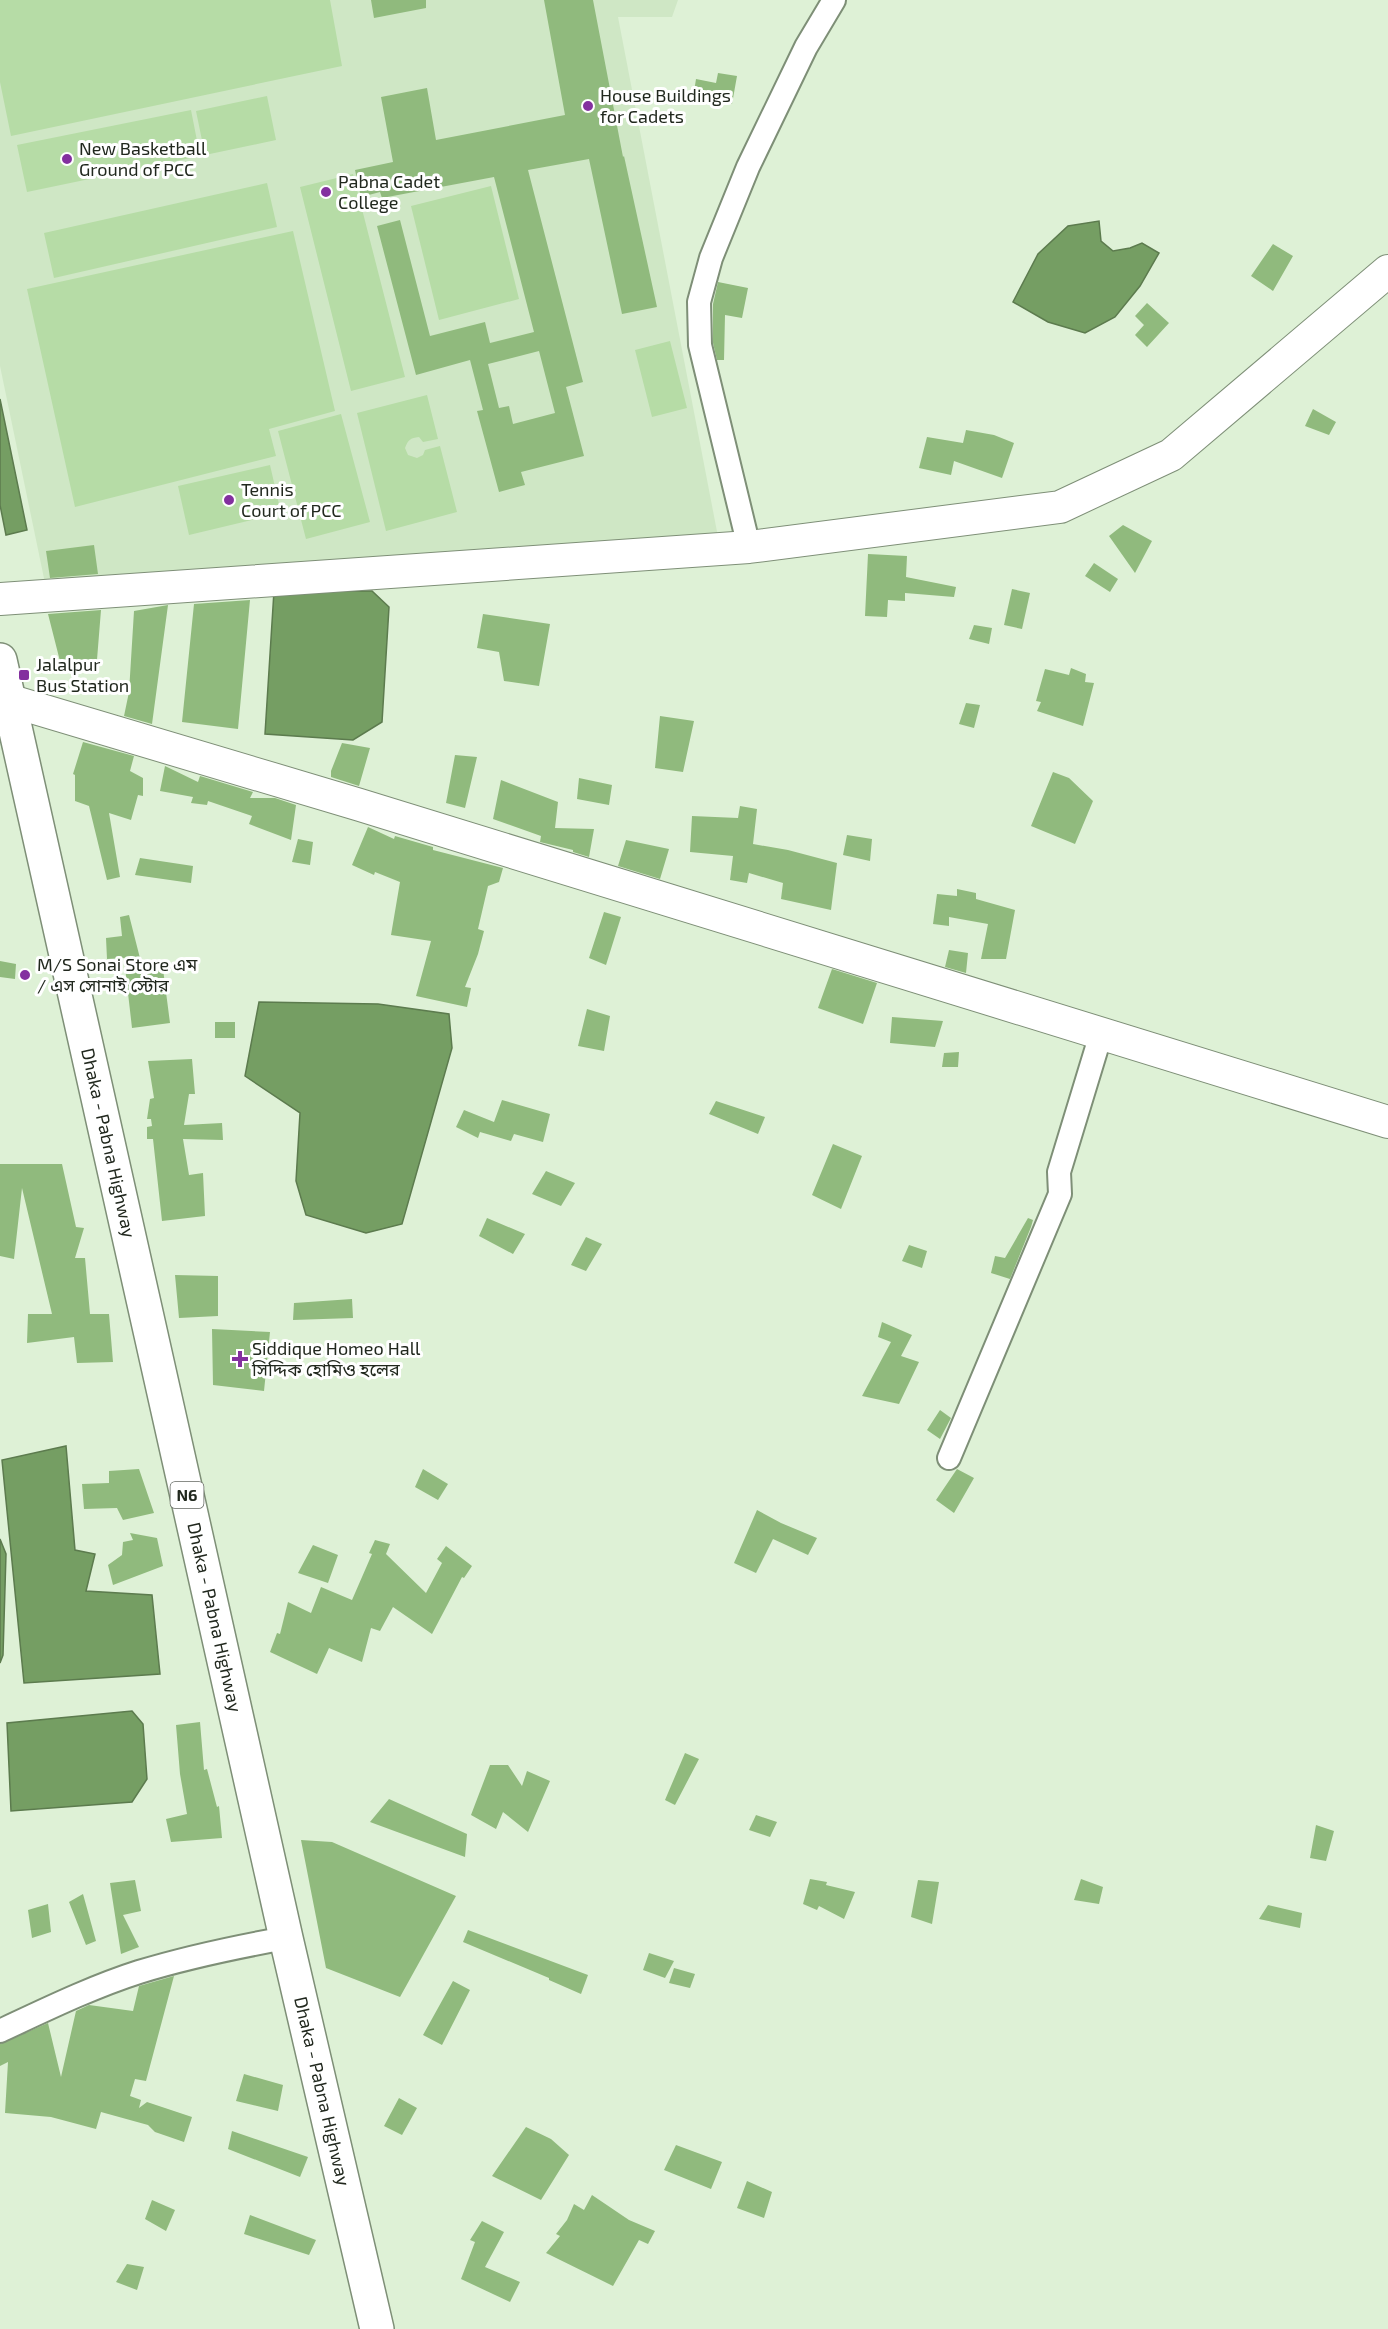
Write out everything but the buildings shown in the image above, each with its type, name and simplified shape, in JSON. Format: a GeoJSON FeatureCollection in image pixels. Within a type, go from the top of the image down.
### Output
{"type":"FeatureCollection","features":[{"type":"Feature","properties":{"kind":"highway","name":"Dhaka - Pabna Highway"},"geometry":{"type":"LineString","coordinates":[[3,676],[286,1938],[377,2329]]}},
{"type":"Feature","properties":{"kind":"street"},"geometry":{"type":"LineString","coordinates":[[749,547],[700,345],[699,302],[711,258],[748,167],[806,46],[834,0]]}},
{"type":"Feature","properties":{"kind":"street"},"geometry":{"type":"LineString","coordinates":[[0,599],[749,547],[1060,507],[1171,456],[1388,271]]}},
{"type":"Feature","properties":{"kind":"street"},"geometry":{"type":"LineString","coordinates":[[3,676],[360,805],[1388,1122]]}},
{"type":"Feature","properties":{"kind":"street"},"geometry":{"type":"LineString","coordinates":[[949,1458],[1060,1194],[1059,1172],[1101,1034]]}},
{"type":"Feature","properties":{"kind":"street"},"geometry":{"type":"LineString","coordinates":[[0,2031],[137,1973],[209,1952],[286,1938]]}},
{"type":"Feature","properties":{"kind":"shaded area","name":"Pabna Cadet College"},"geometry":{"type":"Polygon","coordinates":[[[0,0],[678,0],[672,17],[618,17],[719,542],[46,588],[0,366],[0,0]]]}},
{"type":"Feature","properties":{"kind":"shaded area"},"geometry":{"type":"Polygon","coordinates":[[[0,0],[330,0],[342,66],[11,136],[0,82],[0,0]]]}},
{"type":"Feature","properties":{"kind":"shaded area"},"geometry":{"type":"Polygon","coordinates":[[[267,96],[276,140],[205,155],[196,111],[267,96]]]}},
{"type":"Feature","properties":{"kind":"shaded area"},"geometry":{"type":"Polygon","coordinates":[[[191,110],[200,156],[27,192],[17,145],[191,110]]]}},
{"type":"Feature","properties":{"kind":"shaded area"},"geometry":{"type":"Polygon","coordinates":[[[353,174],[405,377],[351,391],[300,187],[353,174]]]}},
{"type":"Feature","properties":{"kind":"shaded area"},"geometry":{"type":"Polygon","coordinates":[[[267,183],[277,227],[54,278],[44,233],[267,183]]]}},
{"type":"Feature","properties":{"kind":"shaded area"},"geometry":{"type":"Polygon","coordinates":[[[491,186],[519,299],[439,320],[411,206],[491,186]]]}},
{"type":"Feature","properties":{"kind":"shaded area"},"geometry":{"type":"Polygon","coordinates":[[[1099,221],[1101,241],[1113,251],[1142,243],[1159,253],[1140,286],[1115,317],[1085,333],[1048,322],[1013,302],[1038,254],[1068,226],[1099,221]]]}},
{"type":"Feature","properties":{"kind":"shaded area"},"geometry":{"type":"Polygon","coordinates":[[[293,231],[335,411],[269,429],[276,456],[75,507],[27,289],[293,231]]]}},
{"type":"Feature","properties":{"kind":"shaded area"},"geometry":{"type":"Polygon","coordinates":[[[670,341],[687,408],[652,417],[635,350],[670,341]]]}},
{"type":"Feature","properties":{"kind":"shaded area"},"geometry":{"type":"Polygon","coordinates":[[[427,395],[438,439],[423,442],[419,437],[413,438],[408,441],[405,448],[408,455],[417,458],[423,455],[425,450],[440,446],[457,512],[386,531],[357,413],[427,395]]]}},
{"type":"Feature","properties":{"kind":"shaded area"},"geometry":{"type":"Polygon","coordinates":[[[0,399],[27,530],[6,535],[0,505],[0,399]]]}},
{"type":"Feature","properties":{"kind":"shaded area"},"geometry":{"type":"Polygon","coordinates":[[[341,414],[370,522],[306,539],[278,431],[341,414]]]}},
{"type":"Feature","properties":{"kind":"shaded area","name":"Tennis Court of PCC"},"geometry":{"type":"Polygon","coordinates":[[[270,465],[281,513],[189,535],[178,486],[270,465]]]}},
{"type":"Feature","properties":{"kind":"shaded area"},"geometry":{"type":"Polygon","coordinates":[[[274,591],[372,591],[389,607],[382,722],[353,740],[265,734],[274,591]]]}},
{"type":"Feature","properties":{"kind":"shaded area"},"geometry":{"type":"Polygon","coordinates":[[[259,1002],[378,1004],[449,1014],[452,1048],[402,1224],[366,1233],[306,1215],[296,1181],[300,1113],[245,1076],[259,1002]]]}},
{"type":"Feature","properties":{"kind":"shaded area"},"geometry":{"type":"Polygon","coordinates":[[[66,1446],[75,1550],[95,1554],[86,1591],[152,1595],[160,1674],[24,1683],[2,1460],[66,1446]]]}},
{"type":"Feature","properties":{"kind":"shaded area"},"geometry":{"type":"Polygon","coordinates":[[[0,1539],[6,1554],[3,1655],[0,1663],[0,1539]]]}},
{"type":"Feature","properties":{"kind":"shaded area"},"geometry":{"type":"Polygon","coordinates":[[[132,1711],[143,1724],[147,1779],[132,1802],[11,1811],[7,1723],[132,1711]]]}},
{"type":"Feature","properties":{"kind":"place","name":"House Buildings for Cadets"},"geometry":{"type":"Point","coordinates":[588,106]}},
{"type":"Feature","properties":{"kind":"place","name":"New Basketball Ground of PCC"},"geometry":{"type":"Point","coordinates":[67,159]}},
{"type":"Feature","properties":{"kind":"place","name":"Pabna Cadet College"},"geometry":{"type":"Point","coordinates":[326,192]}},
{"type":"Feature","properties":{"kind":"place","name":"Tennis Court of PCC"},"geometry":{"type":"Point","coordinates":[229,500]}},
{"type":"Feature","properties":{"kind":"place","name":"Jalalpur Bus Station"},"geometry":{"type":"Point","coordinates":[24,675]}},
{"type":"Feature","properties":{"kind":"place","name":"M/S Sonai Store এম / এস সোনাই স্টোর"},"geometry":{"type":"Point","coordinates":[25,975]}},
{"type":"Feature","properties":{"kind":"place","name":"Siddique Homeo Hall সিদ্দিক হোমিও হলের"},"geometry":{"type":"Point","coordinates":[240,1359]}}]}
